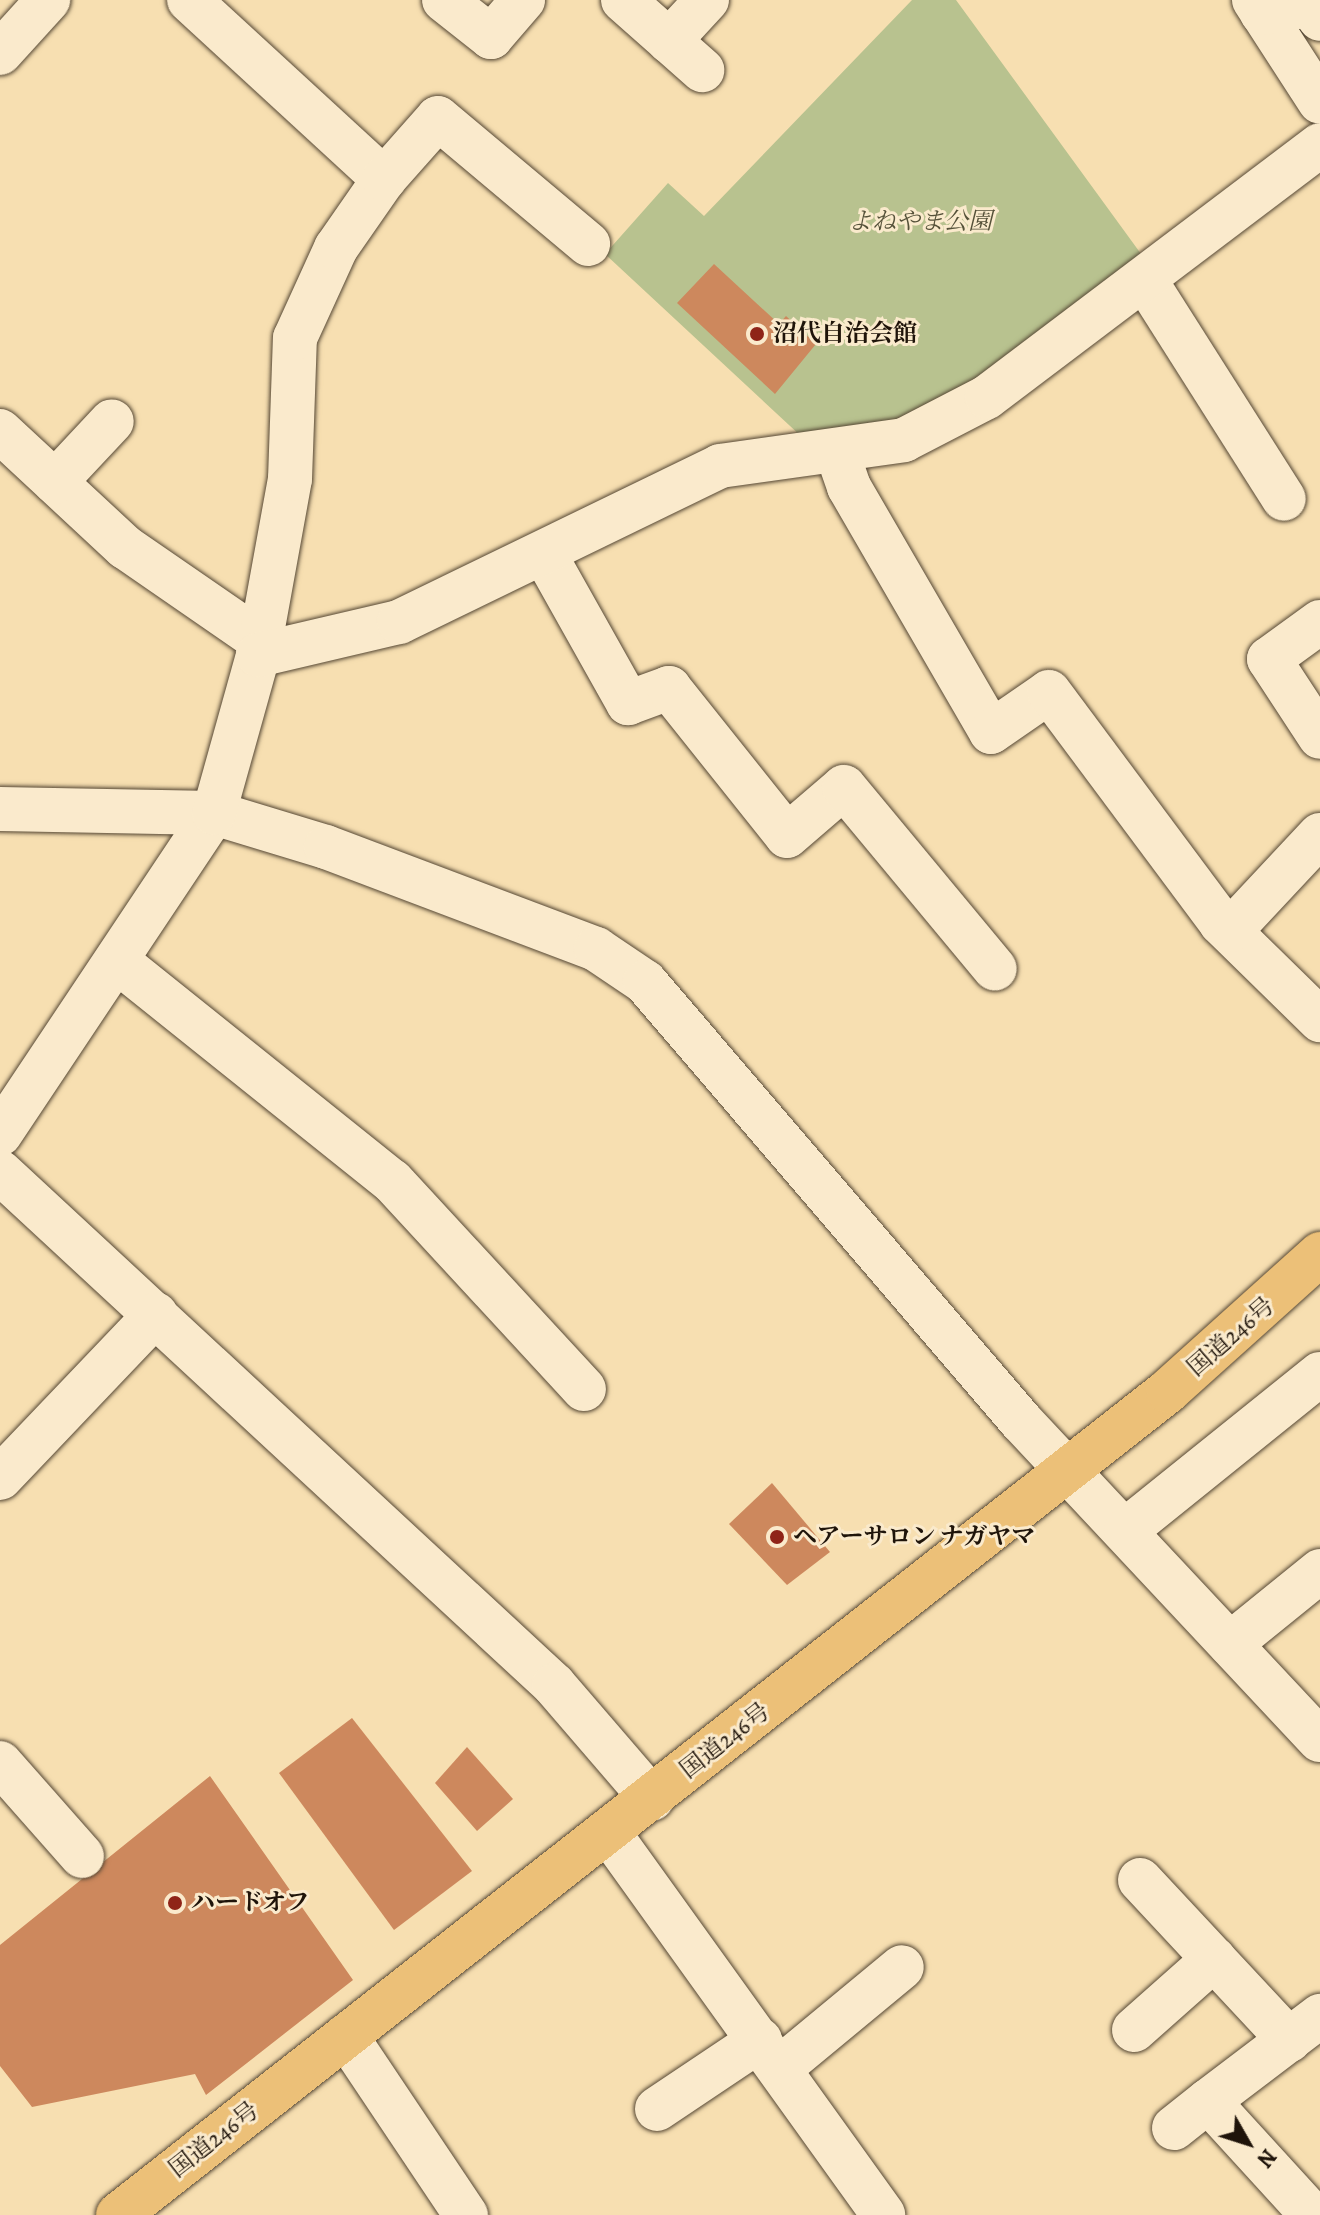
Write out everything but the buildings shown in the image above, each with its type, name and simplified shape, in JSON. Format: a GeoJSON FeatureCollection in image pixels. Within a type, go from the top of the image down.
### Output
{"type":"FeatureCollection","features":[{"type":"Feature","properties":{"kind":"highway","name":"国道246号"},"geometry":{"type":"LineString","coordinates":[[118,2215],[609,1833],[1168,1391],[1320,1254]]}},
{"type":"Feature","properties":{"kind":"street"},"geometry":{"type":"LineString","coordinates":[[0,53],[48,0]]}},
{"type":"Feature","properties":{"kind":"street"},"geometry":{"type":"LineString","coordinates":[[189,0],[384,179]]}},
{"type":"Feature","properties":{"kind":"street"},"geometry":{"type":"LineString","coordinates":[[444,0],[491,37],[523,0]]}},
{"type":"Feature","properties":{"kind":"street"},"geometry":{"type":"LineString","coordinates":[[623,0],[702,70]]}},
{"type":"Feature","properties":{"kind":"street"},"geometry":{"type":"LineString","coordinates":[[669,41],[707,0]]}},
{"type":"Feature","properties":{"kind":"street"},"geometry":{"type":"LineString","coordinates":[[1258,6],[1310,5],[1320,19]]}},
{"type":"Feature","properties":{"kind":"street"},"geometry":{"type":"LineString","coordinates":[[1258,6],[1320,102]]}},
{"type":"Feature","properties":{"kind":"street"},"geometry":{"type":"LineString","coordinates":[[0,1134],[214,813],[259,648],[290,479],[295,338],[336,248],[384,179],[438,118],[588,244]]}},
{"type":"Feature","properties":{"kind":"street"},"geometry":{"type":"LineString","coordinates":[[0,431],[125,547],[259,648],[399,622],[545,555],[720,466],[760,456],[838,455],[904,440],[987,397],[1320,145]]}},
{"type":"Feature","properties":{"kind":"street"},"geometry":{"type":"LineString","coordinates":[[1145,280],[1284,499]]}},
{"type":"Feature","properties":{"kind":"street"},"geometry":{"type":"LineString","coordinates":[[55,482],[112,421]]}},
{"type":"Feature","properties":{"kind":"street"},"geometry":{"type":"LineString","coordinates":[[838,455],[991,732],[1049,692],[1231,930],[1320,1020]]}},
{"type":"Feature","properties":{"kind":"street"},"geometry":{"type":"LineString","coordinates":[[545,555],[628,703],[669,688],[787,836],[844,787],[995,969]]}},
{"type":"Feature","properties":{"kind":"street"},"geometry":{"type":"LineString","coordinates":[[1320,622],[1269,659],[1320,737]]}},
{"type":"Feature","properties":{"kind":"street"},"geometry":{"type":"LineString","coordinates":[[0,809],[214,813],[326,847],[596,949],[645,982],[1066,1469],[1320,1740]]}},
{"type":"Feature","properties":{"kind":"street"},"geometry":{"type":"LineString","coordinates":[[1231,930],[1320,835]]}},
{"type":"Feature","properties":{"kind":"street"},"geometry":{"type":"LineString","coordinates":[[117,961],[392,1181],[584,1389]]}},
{"type":"Feature","properties":{"kind":"street"},"geometry":{"type":"LineString","coordinates":[[0,1172],[554,1685],[652,1799]]}},
{"type":"Feature","properties":{"kind":"street"},"geometry":{"type":"LineString","coordinates":[[0,1478],[156,1314]]}},
{"type":"Feature","properties":{"kind":"street"},"geometry":{"type":"LineString","coordinates":[[1126,1530],[1320,1374]]}},
{"type":"Feature","properties":{"kind":"street"},"geometry":{"type":"LineString","coordinates":[[1230,1644],[1320,1571]]}},
{"type":"Feature","properties":{"kind":"street"},"geometry":{"type":"LineString","coordinates":[[0,1763],[82,1856]]}},
{"type":"Feature","properties":{"kind":"street"},"geometry":{"type":"LineString","coordinates":[[609,1833],[883,2215]]}},
{"type":"Feature","properties":{"kind":"street"},"geometry":{"type":"LineString","coordinates":[[1140,1880],[1214,1959],[1304,2028],[1174,2128]]}},
{"type":"Feature","properties":{"kind":"street"},"geometry":{"type":"LineString","coordinates":[[1134,2030],[1214,1959]]}},
{"type":"Feature","properties":{"kind":"street"},"geometry":{"type":"LineString","coordinates":[[657,2109],[770,2054],[902,1967]]}},
{"type":"Feature","properties":{"kind":"street"},"geometry":{"type":"LineString","coordinates":[[346,2036],[466,2215]]}},
{"type":"Feature","properties":{"kind":"street"},"geometry":{"type":"LineString","coordinates":[[1208,2101],[1312,2215]]}},
{"type":"Feature","properties":{"kind":"green space","name":"よねやま公園"},"geometry":{"type":"Polygon","coordinates":[[[912,0],[956,0],[1144,258],[937,406],[881,425],[803,438],[605,254],[668,183],[704,216],[912,0]]]}},
{"type":"Feature","properties":{"kind":"place","name":"沼代自治会館"},"geometry":{"type":"Point","coordinates":[757,334]}},
{"type":"Feature","properties":{"kind":"place","name":"ヘアーサロン ナガヤマ"},"geometry":{"type":"Point","coordinates":[777,1537]}},
{"type":"Feature","properties":{"kind":"place","name":"ハードオフ"},"geometry":{"type":"Point","coordinates":[175,1903]}}]}
